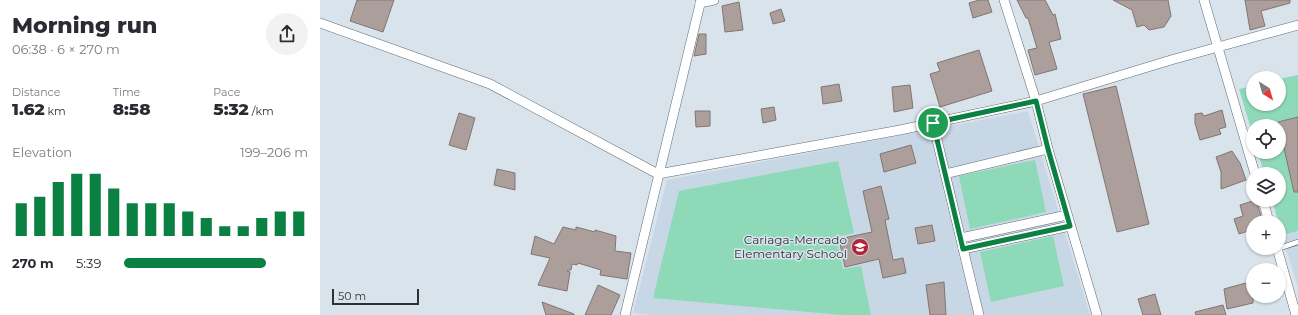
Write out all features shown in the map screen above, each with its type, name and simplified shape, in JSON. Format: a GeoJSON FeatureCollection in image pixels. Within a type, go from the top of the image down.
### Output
{"type":"FeatureCollection","features":[{"type":"Feature","properties":{"kind":"street"},"geometry":{"type":"LineString","coordinates":[[625,315],[658,174],[701,2],[714,0]]}},
{"type":"Feature","properties":{"kind":"street"},"geometry":{"type":"LineString","coordinates":[[1004,0],[1036,101],[1048,149],[1097,315]]}},
{"type":"Feature","properties":{"kind":"street"},"geometry":{"type":"LineString","coordinates":[[1204,0],[1253,167]]}},
{"type":"Feature","properties":{"kind":"street"},"geometry":{"type":"LineString","coordinates":[[320,23],[490,84],[658,174],[933,123],[1036,101],[1298,25]]}},
{"type":"Feature","properties":{"kind":"street"},"geometry":{"type":"LineString","coordinates":[[933,123],[979,315]]}},
{"type":"Feature","properties":{"kind":"street"},"geometry":{"type":"LineString","coordinates":[[945,174],[1048,149]]}},
{"type":"Feature","properties":{"kind":"street"},"geometry":{"type":"LineString","coordinates":[[961,238],[1067,215]]}},
{"type":"Feature","properties":{"kind":"street"},"geometry":{"type":"LineString","coordinates":[[963,249],[1070,226]]}},
{"type":"Feature","properties":{"kind":"street"},"geometry":{"type":"LineString","coordinates":[[1279,255],[1296,315]]}},
{"type":"Feature","properties":{"kind":"lane"},"geometry":{"type":"LineString","coordinates":[[1286,245],[1298,242]]}},
{"type":"Feature","properties":{"kind":"shaded area","name":"Cariaga-Mercado Elementary School"},"geometry":{"type":"Polygon","coordinates":[[[1028,111],[1090,315],[654,315],[633,313],[667,180],[1028,111]]]}},
{"type":"Feature","properties":{"kind":"shaded area"},"geometry":{"type":"Polygon","coordinates":[[[1298,231],[1298,287],[1286,248],[1286,234],[1298,231]]]}},
{"type":"Feature","properties":{"kind":"green space"},"geometry":{"type":"Polygon","coordinates":[[[1298,75],[1298,231],[1286,234],[1286,215],[1276,215],[1274,207],[1286,207],[1286,167],[1262,167],[1260,159],[1286,159],[1286,119],[1248,119],[1239,89],[1246,88],[1246,111],[1286,111],[1286,78],[1298,75]]]}},
{"type":"Feature","properties":{"kind":"green space"},"geometry":{"type":"Polygon","coordinates":[[[1035,160],[1046,212],[970,229],[959,176],[1035,160]]]}},
{"type":"Feature","properties":{"kind":"green space"},"geometry":{"type":"Polygon","coordinates":[[[838,161],[854,233],[836,237],[843,269],[861,266],[871,315],[842,315],[653,298],[679,191],[838,161]]]}},
{"type":"Feature","properties":{"kind":"green space"},"geometry":{"type":"Polygon","coordinates":[[[1053,236],[1064,286],[991,302],[980,252],[1053,236]]]}},
{"type":"Feature","properties":{"kind":"building"},"geometry":{"type":"Polygon","coordinates":[[[357,0],[394,0],[383,32],[350,21],[357,0]]]}},
{"type":"Feature","properties":{"kind":"building"},"geometry":{"type":"Polygon","coordinates":[[[979,0],[988,0],[992,12],[973,18],[969,3],[979,0]]]}},
{"type":"Feature","properties":{"kind":"building"},"geometry":{"type":"Polygon","coordinates":[[[1017,0],[1045,0],[1053,15],[1055,14],[1061,39],[1049,42],[1057,69],[1035,75],[1028,50],[1037,48],[1028,18],[1026,18],[1017,0]]]}},
{"type":"Feature","properties":{"kind":"building"},"geometry":{"type":"Polygon","coordinates":[[[1113,0],[1168,0],[1171,16],[1164,27],[1149,30],[1144,25],[1137,27],[1132,10],[1113,0]]]}},
{"type":"Feature","properties":{"kind":"building"},"geometry":{"type":"Polygon","coordinates":[[[1245,0],[1290,0],[1290,3],[1261,11],[1265,26],[1250,30],[1245,0]]]}},
{"type":"Feature","properties":{"kind":"building"},"geometry":{"type":"Polygon","coordinates":[[[739,2],[743,30],[725,32],[722,6],[739,2]]]}},
{"type":"Feature","properties":{"kind":"building"},"geometry":{"type":"Polygon","coordinates":[[[781,9],[785,21],[773,24],[770,13],[781,9]]]}},
{"type":"Feature","properties":{"kind":"building"},"geometry":{"type":"Polygon","coordinates":[[[699,34],[706,34],[706,54],[694,56],[699,34]]]}},
{"type":"Feature","properties":{"kind":"building"},"geometry":{"type":"Polygon","coordinates":[[[979,50],[992,91],[940,107],[930,74],[940,71],[937,63],[979,50]]]}},
{"type":"Feature","properties":{"kind":"building"},"geometry":{"type":"Polygon","coordinates":[[[839,84],[842,101],[823,104],[821,87],[839,84]]]}},
{"type":"Feature","properties":{"kind":"building"},"geometry":{"type":"Polygon","coordinates":[[[910,85],[913,108],[894,112],[892,87],[910,85]]]}},
{"type":"Feature","properties":{"kind":"building"},"geometry":{"type":"Polygon","coordinates":[[[1116,86],[1149,224],[1117,232],[1083,94],[1116,86]]]}},
{"type":"Feature","properties":{"kind":"building"},"geometry":{"type":"Polygon","coordinates":[[[774,107],[776,120],[763,123],[761,109],[774,107]]]}},
{"type":"Feature","properties":{"kind":"building"},"geometry":{"type":"Polygon","coordinates":[[[1222,110],[1226,127],[1219,129],[1221,134],[1200,140],[1195,123],[1195,114],[1202,113],[1204,116],[1222,110]]]}},
{"type":"Feature","properties":{"kind":"building"},"geometry":{"type":"Polygon","coordinates":[[[695,111],[710,111],[710,126],[696,127],[695,111]]]}},
{"type":"Feature","properties":{"kind":"building"},"geometry":{"type":"Polygon","coordinates":[[[459,113],[475,118],[466,150],[449,145],[459,113]]]}},
{"type":"Feature","properties":{"kind":"building"},"geometry":{"type":"Polygon","coordinates":[[[1298,117],[1298,192],[1294,192],[1286,157],[1286,120],[1298,117]]]}},
{"type":"Feature","properties":{"kind":"building"},"geometry":{"type":"Polygon","coordinates":[[[911,145],[916,163],[884,172],[880,154],[911,145]]]}},
{"type":"Feature","properties":{"kind":"building"},"geometry":{"type":"Polygon","coordinates":[[[1232,151],[1240,163],[1246,180],[1221,189],[1221,172],[1216,157],[1232,151]]]}},
{"type":"Feature","properties":{"kind":"building"},"geometry":{"type":"Polygon","coordinates":[[[497,169],[515,173],[515,190],[494,185],[497,169]]]}},
{"type":"Feature","properties":{"kind":"building"},"geometry":{"type":"Polygon","coordinates":[[[881,186],[889,219],[885,220],[893,260],[903,258],[906,273],[883,278],[879,259],[845,267],[839,239],[872,232],[863,191],[881,186]]]}},
{"type":"Feature","properties":{"kind":"building"},"geometry":{"type":"Polygon","coordinates":[[[1246,203],[1246,207],[1258,207],[1261,215],[1246,215],[1246,232],[1239,234],[1234,219],[1243,216],[1240,205],[1246,203]]]}},
{"type":"Feature","properties":{"kind":"building"},"geometry":{"type":"Polygon","coordinates":[[[932,225],[935,241],[918,244],[915,228],[932,225]]]}},
{"type":"Feature","properties":{"kind":"building"},"geometry":{"type":"Polygon","coordinates":[[[563,227],[576,230],[576,227],[595,232],[595,230],[616,236],[615,251],[631,253],[627,279],[600,275],[601,270],[578,263],[577,265],[572,264],[571,270],[567,271],[570,272],[567,291],[538,285],[550,258],[531,254],[535,236],[554,244],[563,227]]]}},
{"type":"Feature","properties":{"kind":"building"},"geometry":{"type":"Polygon","coordinates":[[[944,282],[946,315],[930,315],[926,285],[944,282]]]}},
{"type":"Feature","properties":{"kind":"building"},"geometry":{"type":"Polygon","coordinates":[[[1246,283],[1246,303],[1253,303],[1227,309],[1224,289],[1246,283]]]}},
{"type":"Feature","properties":{"kind":"building"},"geometry":{"type":"Polygon","coordinates":[[[598,285],[620,295],[611,315],[585,315],[598,285]]]}},
{"type":"Feature","properties":{"kind":"building"},"geometry":{"type":"Polygon","coordinates":[[[1155,294],[1161,315],[1143,315],[1138,299],[1155,294]]]}},
{"type":"Feature","properties":{"kind":"building"},"geometry":{"type":"Polygon","coordinates":[[[542,302],[574,314],[574,315],[546,315],[542,302]]]}},
{"type":"Feature","properties":{"kind":"building"},"geometry":{"type":"Polygon","coordinates":[[[1223,305],[1226,315],[1196,315],[1195,312],[1223,305]]]}},
{"type":"Feature","properties":{"kind":"place","name":"Cariaga-Mercado Elementary School"},"geometry":{"type":"Point","coordinates":[860,247]}},
{"type":"Feature","properties":{"kind":"route"},"geometry":{"type":"LineString","coordinates":[[1036,101],[1070,226],[963,249],[933,123],[1036,101]]}}]}
